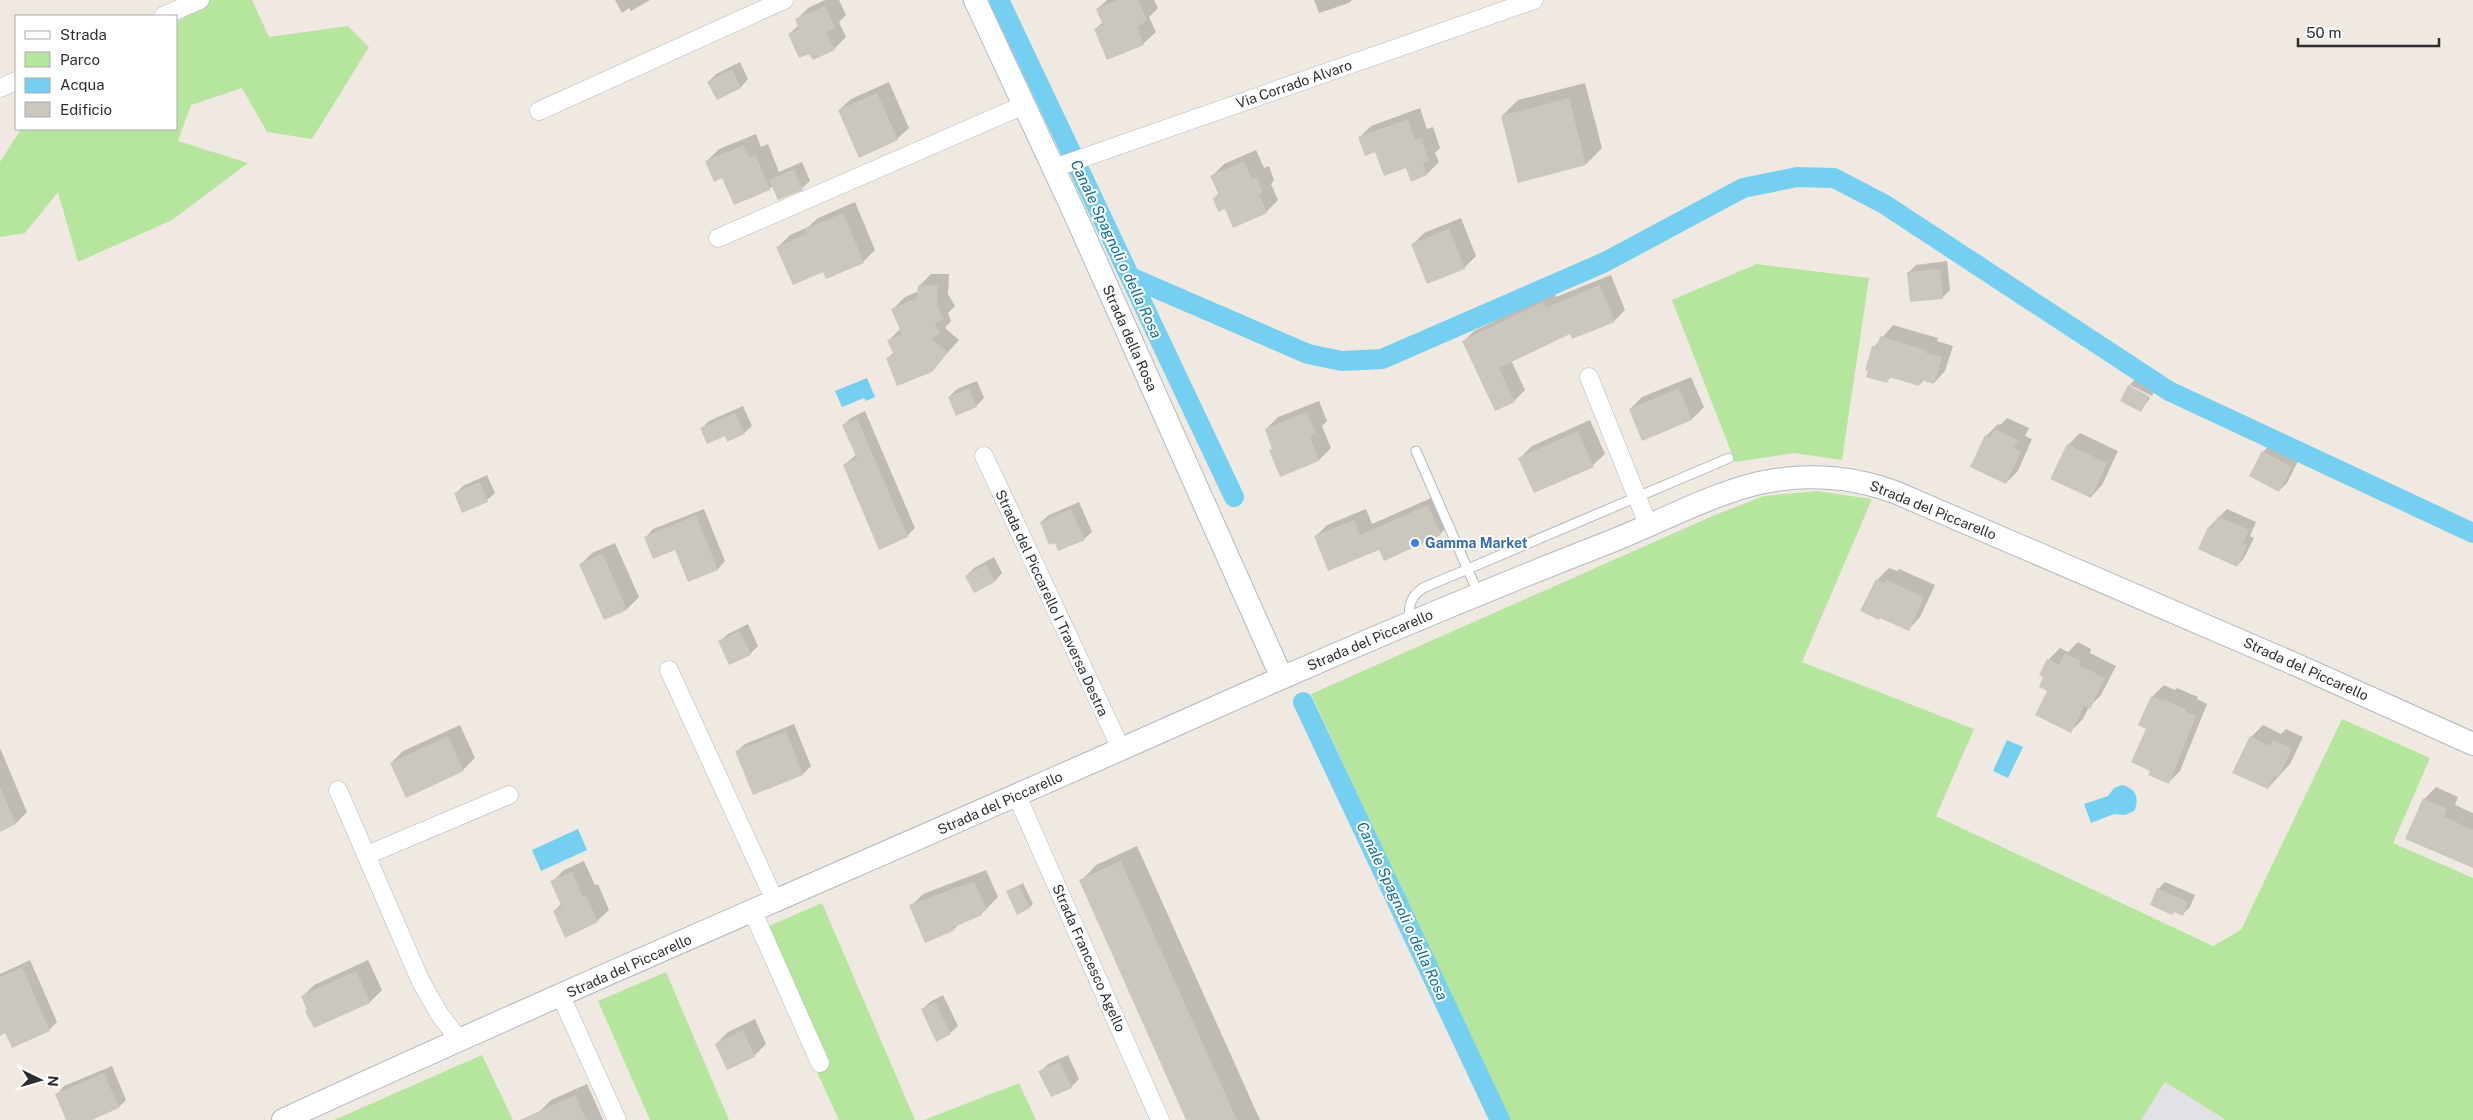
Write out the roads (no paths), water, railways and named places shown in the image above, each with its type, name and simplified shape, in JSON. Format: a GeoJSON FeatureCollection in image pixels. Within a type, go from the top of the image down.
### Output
{"type":"FeatureCollection","features":[{"type":"Feature","properties":{"kind":"street"},"geometry":{"type":"LineString","coordinates":[[165,15],[200,0]]}},
{"type":"Feature","properties":{"kind":"street"},"geometry":{"type":"LineString","coordinates":[[539,112],[784,0]]}},
{"type":"Feature","properties":{"kind":"street","name":"Strada della Rosa"},"geometry":{"type":"LineString","coordinates":[[976,0],[1054,168],[1282,678]]}},
{"type":"Feature","properties":{"kind":"street","name":"Via Corrado Alvaro"},"geometry":{"type":"LineString","coordinates":[[1054,168],[1534,0]]}},
{"type":"Feature","properties":{"kind":"street"},"geometry":{"type":"LineString","coordinates":[[0,88],[15,81]]}},
{"type":"Feature","properties":{"kind":"street"},"geometry":{"type":"LineString","coordinates":[[718,238],[1024,105]]}},
{"type":"Feature","properties":{"kind":"street"},"geometry":{"type":"LineString","coordinates":[[1589,377],[1650,526]]}},
{"type":"Feature","properties":{"kind":"street","name":"Strada del Piccarello I Traversa Destra"},"geometry":{"type":"LineString","coordinates":[[984,456],[1121,749]]}},
{"type":"Feature","properties":{"kind":"street","name":"Strada del Piccarello"},"geometry":{"type":"LineString","coordinates":[[298,1117],[460,1041],[1282,678],[1479,593],[1650,526],[1727,493],[1763,482],[1818,477],[1845,479],[1876,486],[1910,498],[2291,662],[2473,744]]}},
{"type":"Feature","properties":{"kind":"street"},"geometry":{"type":"LineString","coordinates":[[669,670],[775,901]]}},
{"type":"Feature","properties":{"kind":"street"},"geometry":{"type":"LineString","coordinates":[[338,790],[424,987],[440,1015],[460,1041]]}},
{"type":"Feature","properties":{"kind":"street"},"geometry":{"type":"LineString","coordinates":[[367,855],[509,795]]}},
{"type":"Feature","properties":{"kind":"street","name":"Strada Francesco Agello"},"geometry":{"type":"LineString","coordinates":[[1017,796],[1160,1120]]}},
{"type":"Feature","properties":{"kind":"street"},"geometry":{"type":"LineString","coordinates":[[752,912],[820,1063]]}},
{"type":"Feature","properties":{"kind":"street"},"geometry":{"type":"LineString","coordinates":[[561,996],[617,1120]]}},
{"type":"Feature","properties":{"kind":"lane"},"geometry":{"type":"LineString","coordinates":[[1416,451],[1479,593]]}},
{"type":"Feature","properties":{"kind":"lane"},"geometry":{"type":"LineString","coordinates":[[1412,622],[1409,606],[1418,591],[1729,458]]}},
{"type":"Feature","properties":{"kind":"water"},"geometry":{"type":"Polygon","coordinates":[[[867,378],[875,397],[866,401],[864,398],[842,407],[835,391],[867,378]]]}},
{"type":"Feature","properties":{"kind":"water"},"geometry":{"type":"Polygon","coordinates":[[[2007,740],[2023,747],[2008,778],[1993,771],[2007,740]]]}},
{"type":"Feature","properties":{"kind":"water"},"geometry":{"type":"Polygon","coordinates":[[[2122,785],[2134,791],[2136,795],[2137,802],[2134,811],[2125,815],[2114,814],[2091,823],[2084,804],[2108,796],[2114,788],[2122,785]]]}},
{"type":"Feature","properties":{"kind":"water"},"geometry":{"type":"Polygon","coordinates":[[[578,829],[587,850],[541,871],[532,850],[578,829]]]}},
{"type":"Feature","properties":{"kind":"waterway","name":"Canale Spagnoli o della Rosa"},"geometry":{"type":"LineString","coordinates":[[999,0],[1234,497]]}},
{"type":"Feature","properties":{"kind":"waterway"},"geometry":{"type":"LineString","coordinates":[[1130,277],[1308,354],[1342,361],[1382,359],[1605,262],[1743,188],[1797,177],[1834,178],[1884,204],[2169,391],[2473,533]]}},
{"type":"Feature","properties":{"kind":"waterway","name":"Canale Spagnoli o della Rosa"},"geometry":{"type":"LineString","coordinates":[[1303,702],[1500,1120]]}},
{"type":"Feature","properties":{"kind":"place","name":"Gamma Market"},"geometry":{"type":"Point","coordinates":[1415,543]}}]}
